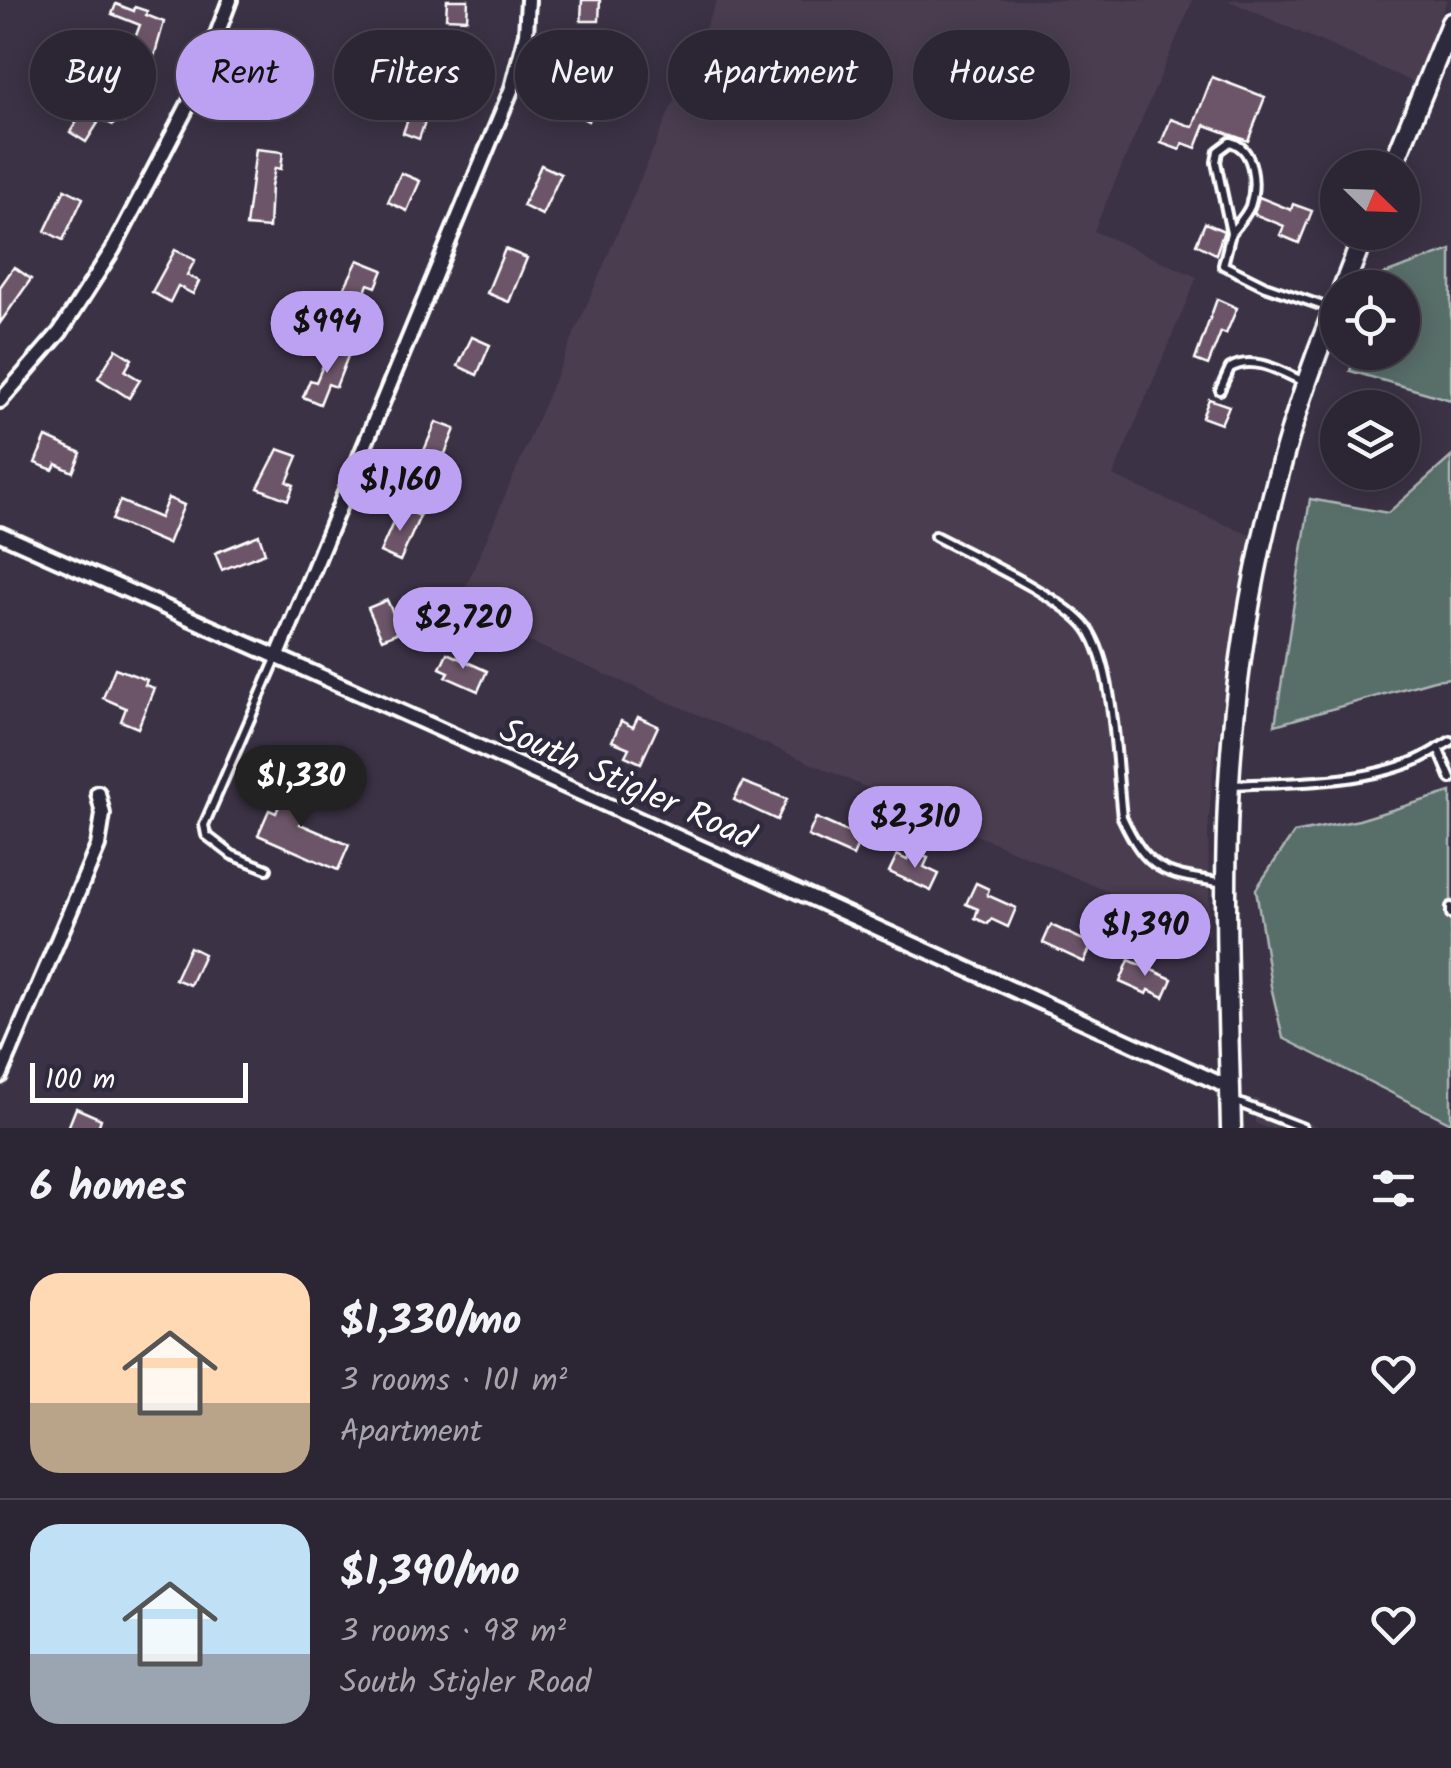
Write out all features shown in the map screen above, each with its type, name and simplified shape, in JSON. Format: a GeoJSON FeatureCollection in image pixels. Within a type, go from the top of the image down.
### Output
{"type":"FeatureCollection","features":[{"type":"Feature","properties":{"kind":"main road"},"geometry":{"type":"LineString","coordinates":[[1399,150],[1451,23]]}},
{"type":"Feature","properties":{"kind":"main road"},"geometry":{"type":"LineString","coordinates":[[1231,1128],[1227,884],[1232,744],[1249,612],[1280,470],[1320,348]]}},
{"type":"Feature","properties":{"kind":"street"},"geometry":{"type":"LineString","coordinates":[[0,401],[60,332],[113,250],[196,92],[230,0]]}},
{"type":"Feature","properties":{"kind":"street"},"geometry":{"type":"LineString","coordinates":[[277,658],[512,88],[526,34],[528,0]]}},
{"type":"Feature","properties":{"kind":"street","name":"South Stigler Road"},"geometry":{"type":"LineString","coordinates":[[0,534],[1230,1094]]}},
{"type":"Feature","properties":{"kind":"street"},"geometry":{"type":"LineString","coordinates":[[0,1076],[98,846],[103,814],[98,793]]}},
{"type":"Feature","properties":{"kind":"lane"},"geometry":{"type":"LineString","coordinates":[[1231,233],[1216,162],[1218,151],[1230,142],[1239,144],[1246,153],[1254,181],[1250,205],[1231,233],[1223,265],[1296,299],[1320,303]]}},
{"type":"Feature","properties":{"kind":"lane"},"geometry":{"type":"LineString","coordinates":[[1220,390],[1230,368],[1242,362],[1267,366],[1307,383]]}},
{"type":"Feature","properties":{"kind":"lane"},"geometry":{"type":"LineString","coordinates":[[936,536],[1063,606],[1086,626],[1104,658],[1122,817],[1133,840],[1153,865],[1185,877],[1227,884]]}},
{"type":"Feature","properties":{"kind":"lane"},"geometry":{"type":"LineString","coordinates":[[267,869],[215,844],[206,835],[204,825],[277,658]]}},
{"type":"Feature","properties":{"kind":"lane"},"geometry":{"type":"LineString","coordinates":[[1231,786],[1378,772],[1416,760],[1451,741]]}},
{"type":"Feature","properties":{"kind":"lane"},"geometry":{"type":"LineString","coordinates":[[1438,748],[1451,779]]}},
{"type":"Feature","properties":{"kind":"lane"},"geometry":{"type":"LineString","coordinates":[[1230,1094],[1303,1128]]}},
{"type":"Feature","properties":{"kind":"shaded area"},"geometry":{"type":"Polygon","coordinates":[[[717,0],[1193,0],[1094,231],[1197,277],[1113,476],[1252,536],[1213,773],[1208,832],[1210,936],[456,610],[668,115],[668,120],[893,120],[893,30],[704,30],[717,0]]]}},
{"type":"Feature","properties":{"kind":"shaded area"},"geometry":{"type":"Polygon","coordinates":[[[1227,0],[1447,0],[1415,83],[1227,0]]]}},
{"type":"Feature","properties":{"kind":"shaded area"},"geometry":{"type":"Polygon","coordinates":[[[1254,1098],[1321,1128],[1266,1128],[1255,1123],[1254,1098]]]}},
{"type":"Feature","properties":{"kind":"green space"},"geometry":{"type":"Polygon","coordinates":[[[1451,250],[1451,400],[1350,371],[1420,370],[1420,270],[1396,270],[1451,250]]]}},
{"type":"Feature","properties":{"kind":"green space"},"geometry":{"type":"Polygon","coordinates":[[[1451,457],[1451,678],[1275,725],[1310,499],[1388,513],[1414,490],[1420,490],[1420,485],[1451,457]]]}},
{"type":"Feature","properties":{"kind":"green space"},"geometry":{"type":"Polygon","coordinates":[[[1451,792],[1451,1123],[1283,1038],[1256,889],[1294,833],[1359,820],[1451,792]]]}},
{"type":"Feature","properties":{"kind":"building"},"geometry":{"type":"Polygon","coordinates":[[[447,0],[468,0],[467,19],[446,18],[447,0]]]}},
{"type":"Feature","properties":{"kind":"building"},"geometry":{"type":"Polygon","coordinates":[[[582,0],[600,0],[599,21],[581,21],[582,0]]]}},
{"type":"Feature","properties":{"kind":"building"},"geometry":{"type":"Polygon","coordinates":[[[116,4],[147,11],[146,15],[164,22],[156,50],[156,30],[138,30],[140,25],[112,14],[116,4]]]}},
{"type":"Feature","properties":{"kind":"building"},"geometry":{"type":"Polygon","coordinates":[[[1212,77],[1265,97],[1248,141],[1205,125],[1196,148],[1183,143],[1180,150],[1161,143],[1171,119],[1193,127],[1212,77]]]}},
{"type":"Feature","properties":{"kind":"building"},"geometry":{"type":"Polygon","coordinates":[[[78,120],[98,123],[86,142],[70,132],[78,120]]]}},
{"type":"Feature","properties":{"kind":"building"},"geometry":{"type":"Polygon","coordinates":[[[408,120],[425,122],[419,139],[403,133],[408,120]]]}},
{"type":"Feature","properties":{"kind":"building"},"geometry":{"type":"Polygon","coordinates":[[[256,149],[283,152],[281,169],[275,168],[271,186],[269,228],[246,226],[256,149]]]}},
{"type":"Feature","properties":{"kind":"building"},"geometry":{"type":"Polygon","coordinates":[[[541,165],[561,174],[542,215],[523,206],[541,165]]]}},
{"type":"Feature","properties":{"kind":"building"},"geometry":{"type":"Polygon","coordinates":[[[401,173],[420,181],[407,211],[388,202],[401,173]]]}},
{"type":"Feature","properties":{"kind":"building"},"geometry":{"type":"Polygon","coordinates":[[[65,189],[83,198],[63,240],[45,231],[65,189]]]}},
{"type":"Feature","properties":{"kind":"building"},"geometry":{"type":"Polygon","coordinates":[[[1259,197],[1291,210],[1293,204],[1312,211],[1299,243],[1280,235],[1284,226],[1254,214],[1259,197]]]}},
{"type":"Feature","properties":{"kind":"building"},"geometry":{"type":"Polygon","coordinates":[[[1205,223],[1224,231],[1216,254],[1196,244],[1205,223]]]}},
{"type":"Feature","properties":{"kind":"building"},"geometry":{"type":"Polygon","coordinates":[[[505,249],[527,258],[509,302],[487,293],[505,249]]]}},
{"type":"Feature","properties":{"kind":"building"},"geometry":{"type":"Polygon","coordinates":[[[175,250],[195,260],[187,275],[199,281],[193,294],[178,286],[170,302],[152,292],[175,250]]]}},
{"type":"Feature","properties":{"kind":"building"},"geometry":{"type":"Polygon","coordinates":[[[358,260],[383,270],[376,287],[368,284],[363,291],[354,312],[336,305],[358,260]]]}},
{"type":"Feature","properties":{"kind":"building"},"geometry":{"type":"Polygon","coordinates":[[[14,267],[31,279],[0,323],[0,287],[14,267]]]}},
{"type":"Feature","properties":{"kind":"building"},"geometry":{"type":"Polygon","coordinates":[[[1217,299],[1237,308],[1226,334],[1221,332],[1208,365],[1195,360],[1217,299]]]}},
{"type":"Feature","properties":{"kind":"building"},"geometry":{"type":"Polygon","coordinates":[[[472,337],[490,345],[477,375],[458,366],[472,337]]]}},
{"type":"Feature","properties":{"kind":"building"},"geometry":{"type":"Polygon","coordinates":[[[116,349],[132,359],[125,371],[140,380],[129,398],[98,378],[116,349]]]}},
{"type":"Feature","properties":{"kind":"building"},"geometry":{"type":"Polygon","coordinates":[[[330,349],[348,356],[336,387],[328,384],[320,404],[303,397],[310,380],[316,382],[330,349]]]}},
{"type":"Feature","properties":{"kind":"building"},"geometry":{"type":"Polygon","coordinates":[[[1209,399],[1229,406],[1221,424],[1202,417],[1209,399]]]}},
{"type":"Feature","properties":{"kind":"building"},"geometry":{"type":"Polygon","coordinates":[[[436,422],[455,429],[442,461],[423,453],[436,422]]]}},
{"type":"Feature","properties":{"kind":"building"},"geometry":{"type":"Polygon","coordinates":[[[46,437],[81,453],[73,472],[56,464],[53,470],[35,463],[46,437]]]}},
{"type":"Feature","properties":{"kind":"building"},"geometry":{"type":"Polygon","coordinates":[[[278,449],[298,456],[287,482],[294,485],[288,500],[258,488],[278,449]]]}},
{"type":"Feature","properties":{"kind":"building"},"geometry":{"type":"Polygon","coordinates":[[[168,498],[184,505],[168,544],[112,520],[120,501],[160,518],[168,498]]]}},
{"type":"Feature","properties":{"kind":"building"},"geometry":{"type":"Polygon","coordinates":[[[400,507],[420,516],[400,561],[380,552],[400,507]]]}},
{"type":"Feature","properties":{"kind":"building"},"geometry":{"type":"Polygon","coordinates":[[[259,535],[265,553],[222,570],[215,553],[259,535]]]}},
{"type":"Feature","properties":{"kind":"building"},"geometry":{"type":"Polygon","coordinates":[[[387,600],[401,631],[382,639],[368,608],[387,600]]]}},
{"type":"Feature","properties":{"kind":"building"},"geometry":{"type":"Polygon","coordinates":[[[447,653],[487,671],[478,691],[446,677],[449,672],[440,668],[447,653]]]}},
{"type":"Feature","properties":{"kind":"building"},"geometry":{"type":"Polygon","coordinates":[[[115,668],[147,680],[145,685],[154,688],[138,728],[121,721],[126,708],[103,698],[115,668]]]}},
{"type":"Feature","properties":{"kind":"building"},"geometry":{"type":"Polygon","coordinates":[[[638,717],[658,726],[641,763],[625,756],[629,748],[612,741],[621,721],[633,727],[638,717]]]}},
{"type":"Feature","properties":{"kind":"building"},"geometry":{"type":"Polygon","coordinates":[[[743,782],[787,799],[777,820],[734,800],[743,782]]]}},
{"type":"Feature","properties":{"kind":"building"},"geometry":{"type":"Polygon","coordinates":[[[288,784],[313,794],[300,824],[349,845],[338,870],[258,835],[269,810],[276,813],[288,784]]]}},
{"type":"Feature","properties":{"kind":"building"},"geometry":{"type":"Polygon","coordinates":[[[816,818],[861,838],[853,856],[808,836],[816,818]]]}},
{"type":"Feature","properties":{"kind":"building"},"geometry":{"type":"Polygon","coordinates":[[[911,851],[928,858],[924,867],[939,874],[931,891],[889,872],[897,855],[907,860],[911,851]]]}},
{"type":"Feature","properties":{"kind":"building"},"geometry":{"type":"Polygon","coordinates":[[[976,883],[989,889],[987,895],[1016,908],[1008,927],[991,919],[988,924],[975,918],[978,909],[966,904],[976,883]]]}},
{"type":"Feature","properties":{"kind":"building"},"geometry":{"type":"Polygon","coordinates":[[[1051,925],[1092,944],[1084,962],[1043,943],[1051,925]]]}},
{"type":"Feature","properties":{"kind":"building"},"geometry":{"type":"Polygon","coordinates":[[[190,947],[204,954],[190,985],[175,979],[190,947]]]}},
{"type":"Feature","properties":{"kind":"building"},"geometry":{"type":"Polygon","coordinates":[[[1129,960],[1172,979],[1164,997],[1120,982],[1129,960]]]}},
{"type":"Feature","properties":{"kind":"building"},"geometry":{"type":"Polygon","coordinates":[[[76,1108],[101,1119],[98,1128],[68,1128],[76,1108]]]}}]}
